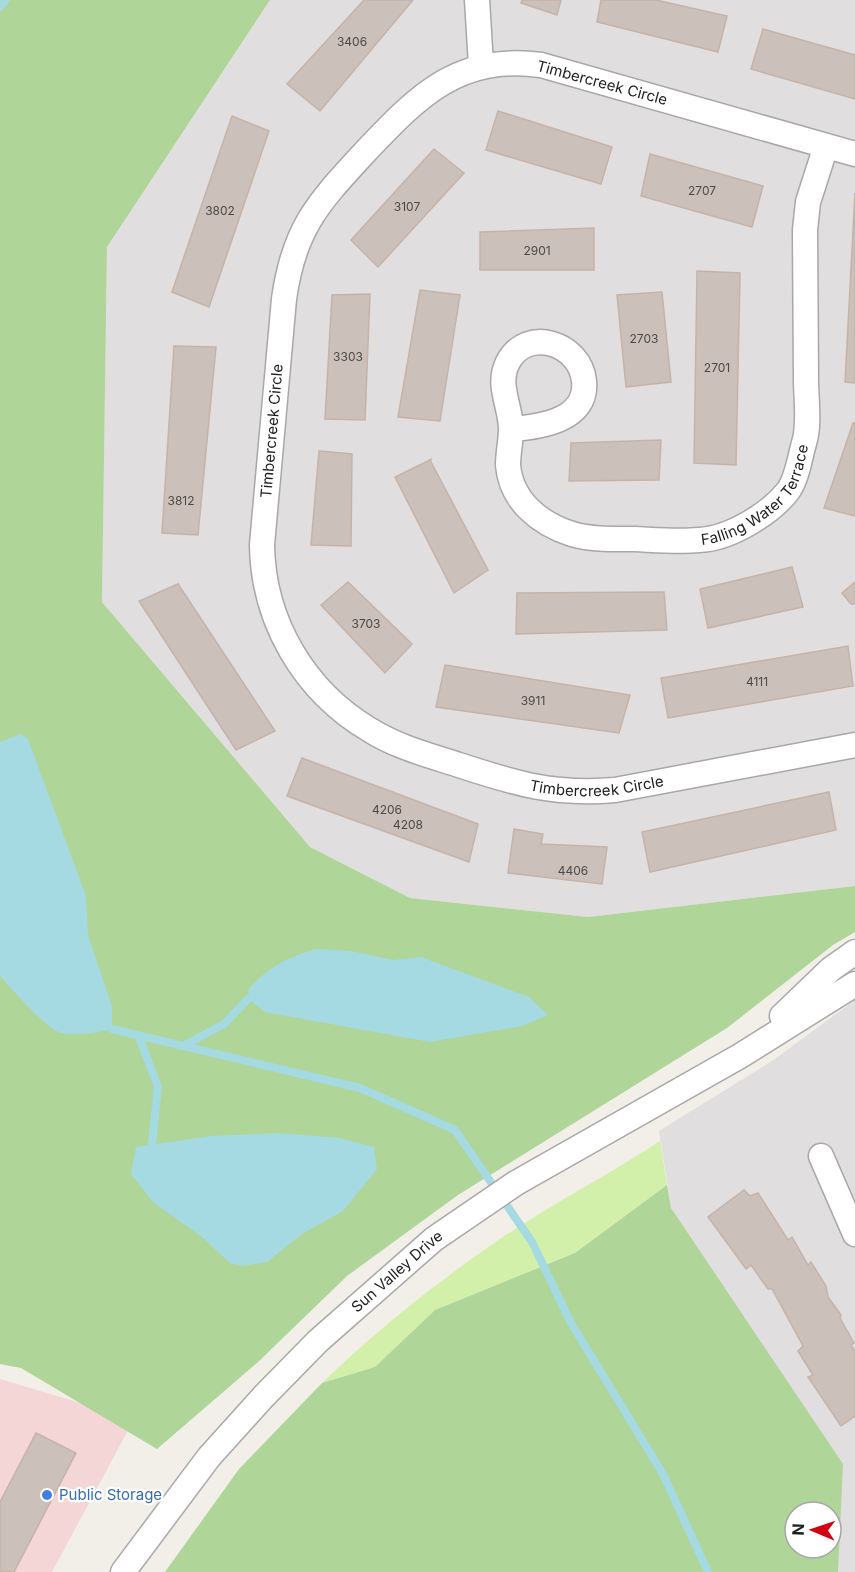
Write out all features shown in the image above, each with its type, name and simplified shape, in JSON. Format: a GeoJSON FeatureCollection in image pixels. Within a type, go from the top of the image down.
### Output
{"type":"FeatureCollection","features":[{"type":"Feature","properties":{"kind":"street"},"geometry":{"type":"LineString","coordinates":[[477,0],[481,65]]}},
{"type":"Feature","properties":{"kind":"street","name":"Timbercreek Circle"},"geometry":{"type":"LineString","coordinates":[[855,154],[541,65],[519,62],[481,65],[444,81],[408,106],[323,198],[298,240],[288,268],[262,545],[262,572],[267,597],[285,640],[327,697],[369,730],[400,746],[537,789],[560,792],[615,790],[855,745]]}},
{"type":"Feature","properties":{"kind":"street","name":"Falling Water Terrace"},"geometry":{"type":"LineString","coordinates":[[511,429],[508,468],[514,487],[524,505],[540,520],[557,529],[595,538],[702,540],[744,526],[770,511],[790,489],[806,438],[805,230],[808,202],[826,146]]}},
{"type":"Feature","properties":{"kind":"street","name":"Sun Valley Drive"},"geometry":{"type":"LineString","coordinates":[[740,1056],[831,969],[855,952]]}},
{"type":"Feature","properties":{"kind":"street","name":"Sun Valley Drive"},"geometry":{"type":"LineString","coordinates":[[123,1572],[209,1457],[264,1396],[318,1341],[394,1272],[435,1239],[516,1183],[740,1056],[855,984]]}},
{"type":"Feature","properties":{"kind":"street"},"geometry":{"type":"LineString","coordinates":[[821,1156],[855,1233]]}},
{"type":"Feature","properties":{"kind":"shaded area"},"geometry":{"type":"Polygon","coordinates":[[[270,0],[855,0],[855,886],[588,917],[410,898],[310,847],[102,602],[107,247],[270,0]]]}},
{"type":"Feature","properties":{"kind":"shaded area"},"geometry":{"type":"Polygon","coordinates":[[[855,1000],[855,1572],[838,1572],[838,1560],[843,1560],[842,1464],[671,1208],[659,1131],[772,1061],[855,1000]]]}},
{"type":"Feature","properties":{"kind":"shaded area","name":"Public Storage"},"geometry":{"type":"Polygon","coordinates":[[[0,1379],[134,1419],[52,1572],[0,1572],[0,1379]]]}},
{"type":"Feature","properties":{"kind":"green space"},"geometry":{"type":"Polygon","coordinates":[[[0,0],[270,0],[107,247],[102,602],[310,847],[410,898],[588,917],[855,886],[855,932],[833,945],[727,1028],[458,1195],[347,1276],[257,1363],[157,1449],[21,1368],[0,1364],[0,0]]]}},
{"type":"Feature","properties":{"kind":"green space"},"geometry":{"type":"Polygon","coordinates":[[[660,1141],[667,1185],[575,1253],[435,1310],[375,1367],[322,1383],[386,1325],[477,1255],[520,1226],[660,1141]]]}},
{"type":"Feature","properties":{"kind":"green space"},"geometry":{"type":"Polygon","coordinates":[[[667,1185],[671,1208],[843,1464],[841,1500],[783,1500],[783,1560],[839,1560],[838,1572],[165,1572],[239,1469],[322,1383],[375,1367],[435,1310],[575,1253],[667,1185]]]}},
{"type":"Feature","properties":{"kind":"water"},"geometry":{"type":"Polygon","coordinates":[[[21,734],[28,739],[86,896],[88,935],[112,1006],[112,1029],[81,1034],[61,1033],[47,1025],[0,976],[0,742],[21,734]]]}},
{"type":"Feature","properties":{"kind":"water"},"geometry":{"type":"Polygon","coordinates":[[[316,949],[351,951],[393,960],[421,957],[529,997],[548,1015],[522,1026],[430,1042],[265,1012],[248,999],[249,988],[272,968],[287,959],[316,949]]]}},
{"type":"Feature","properties":{"kind":"water"},"geometry":{"type":"Polygon","coordinates":[[[278,1133],[339,1138],[374,1147],[377,1169],[343,1211],[302,1234],[267,1262],[243,1266],[230,1263],[202,1237],[154,1203],[131,1174],[136,1147],[211,1136],[278,1133]]]}},
{"type":"Feature","properties":{"kind":"building"},"geometry":{"type":"Polygon","coordinates":[[[364,0],[413,0],[320,111],[287,84],[364,0]]]}},
{"type":"Feature","properties":{"kind":"building"},"geometry":{"type":"Polygon","coordinates":[[[522,0],[561,0],[557,15],[521,3],[522,0]]]}},
{"type":"Feature","properties":{"kind":"building"},"geometry":{"type":"Polygon","coordinates":[[[601,0],[656,0],[727,16],[718,52],[597,22],[601,0]]]}},
{"type":"Feature","properties":{"kind":"building"},"geometry":{"type":"Polygon","coordinates":[[[763,29],[855,55],[855,99],[751,69],[763,29]]]}},
{"type":"Feature","properties":{"kind":"building"},"geometry":{"type":"Polygon","coordinates":[[[498,111],[612,147],[601,184],[486,150],[498,111]]]}},
{"type":"Feature","properties":{"kind":"building"},"geometry":{"type":"Polygon","coordinates":[[[232,116],[269,131],[209,307],[172,292],[232,116]]]}},
{"type":"Feature","properties":{"kind":"building"},"geometry":{"type":"Polygon","coordinates":[[[434,149],[464,173],[378,267],[351,240],[434,149]]]}},
{"type":"Feature","properties":{"kind":"building"},"geometry":{"type":"Polygon","coordinates":[[[650,154],[763,186],[752,227],[641,196],[650,154]]]}},
{"type":"Feature","properties":{"kind":"building"},"geometry":{"type":"Polygon","coordinates":[[[855,193],[855,383],[845,382],[855,193]]]}},
{"type":"Feature","properties":{"kind":"building"},"geometry":{"type":"Polygon","coordinates":[[[594,228],[594,270],[480,270],[480,232],[594,228]]]}},
{"type":"Feature","properties":{"kind":"building"},"geometry":{"type":"Polygon","coordinates":[[[697,271],[740,273],[736,465],[694,463],[697,271]]]}},
{"type":"Feature","properties":{"kind":"building"},"geometry":{"type":"Polygon","coordinates":[[[420,290],[460,295],[440,421],[398,417],[420,290]]]}},
{"type":"Feature","properties":{"kind":"building"},"geometry":{"type":"Polygon","coordinates":[[[662,292],[671,382],[626,387],[617,295],[662,292]]]}},
{"type":"Feature","properties":{"kind":"building"},"geometry":{"type":"Polygon","coordinates":[[[370,294],[365,420],[325,419],[332,295],[370,294]]]}},
{"type":"Feature","properties":{"kind":"building"},"geometry":{"type":"Polygon","coordinates":[[[174,346],[216,347],[198,535],[162,533],[174,346]]]}},
{"type":"Feature","properties":{"kind":"building"},"geometry":{"type":"Polygon","coordinates":[[[853,423],[855,423],[855,516],[824,508],[853,423]]]}},
{"type":"Feature","properties":{"kind":"building"},"geometry":{"type":"Polygon","coordinates":[[[661,440],[659,480],[569,481],[571,443],[661,440]]]}},
{"type":"Feature","properties":{"kind":"building"},"geometry":{"type":"Polygon","coordinates":[[[319,451],[352,454],[351,546],[311,545],[319,451]]]}},
{"type":"Feature","properties":{"kind":"building"},"geometry":{"type":"Polygon","coordinates":[[[432,459],[430,460],[488,570],[454,593],[395,477],[432,459]]]}},
{"type":"Feature","properties":{"kind":"building"},"geometry":{"type":"Polygon","coordinates":[[[792,567],[803,607],[708,628],[700,589],[792,567]]]}},
{"type":"Feature","properties":{"kind":"building"},"geometry":{"type":"Polygon","coordinates":[[[348,582],[412,644],[385,673],[321,605],[348,582]]]}},
{"type":"Feature","properties":{"kind":"building"},"geometry":{"type":"Polygon","coordinates":[[[855,582],[855,604],[851,604],[842,593],[855,582]]]}},
{"type":"Feature","properties":{"kind":"building"},"geometry":{"type":"Polygon","coordinates":[[[178,584],[275,731],[236,750],[139,601],[178,584]]]}},
{"type":"Feature","properties":{"kind":"building"},"geometry":{"type":"Polygon","coordinates":[[[664,592],[667,630],[516,634],[517,593],[664,592]]]}},
{"type":"Feature","properties":{"kind":"building"},"geometry":{"type":"Polygon","coordinates":[[[848,646],[853,686],[668,718],[661,678],[848,646]]]}},
{"type":"Feature","properties":{"kind":"building"},"geometry":{"type":"Polygon","coordinates":[[[445,665],[630,695],[619,733],[436,707],[445,665]]]}},
{"type":"Feature","properties":{"kind":"building"},"geometry":{"type":"Polygon","coordinates":[[[302,758],[478,824],[469,862],[287,796],[302,758]]]}},
{"type":"Feature","properties":{"kind":"building"},"geometry":{"type":"Polygon","coordinates":[[[829,792],[836,830],[650,872],[642,832],[829,792]]]}},
{"type":"Feature","properties":{"kind":"building"},"geometry":{"type":"Polygon","coordinates":[[[514,829],[543,834],[541,844],[607,847],[602,884],[508,873],[514,829]]]}},
{"type":"Feature","properties":{"kind":"building"},"geometry":{"type":"Polygon","coordinates":[[[744,1190],[750,1196],[758,1193],[788,1240],[792,1237],[808,1265],[811,1262],[826,1286],[828,1297],[841,1315],[840,1318],[854,1343],[851,1345],[855,1351],[855,1416],[841,1426],[808,1377],[813,1375],[798,1351],[803,1346],[772,1289],[768,1289],[751,1265],[746,1269],[708,1217],[744,1190]]]}},
{"type":"Feature","properties":{"kind":"building"},"geometry":{"type":"Polygon","coordinates":[[[36,1433],[76,1453],[14,1572],[0,1572],[0,1502],[36,1433]]]}},
{"type":"Feature","properties":{"kind":"waterway"},"geometry":{"type":"LineString","coordinates":[[0,7],[6,0]]}},
{"type":"Feature","properties":{"kind":"waterway"},"geometry":{"type":"LineString","coordinates":[[183,1046],[224,1024],[248,999]]}},
{"type":"Feature","properties":{"kind":"waterway"},"geometry":{"type":"LineString","coordinates":[[112,1029],[360,1088],[455,1130],[532,1242],[571,1323],[663,1474],[708,1572]]}},
{"type":"Feature","properties":{"kind":"waterway"},"geometry":{"type":"LineString","coordinates":[[139,1037],[158,1087],[152,1144]]}},
{"type":"Feature","properties":{"kind":"place","name":"Public Storage"},"geometry":{"type":"Point","coordinates":[47,1495]}}]}
